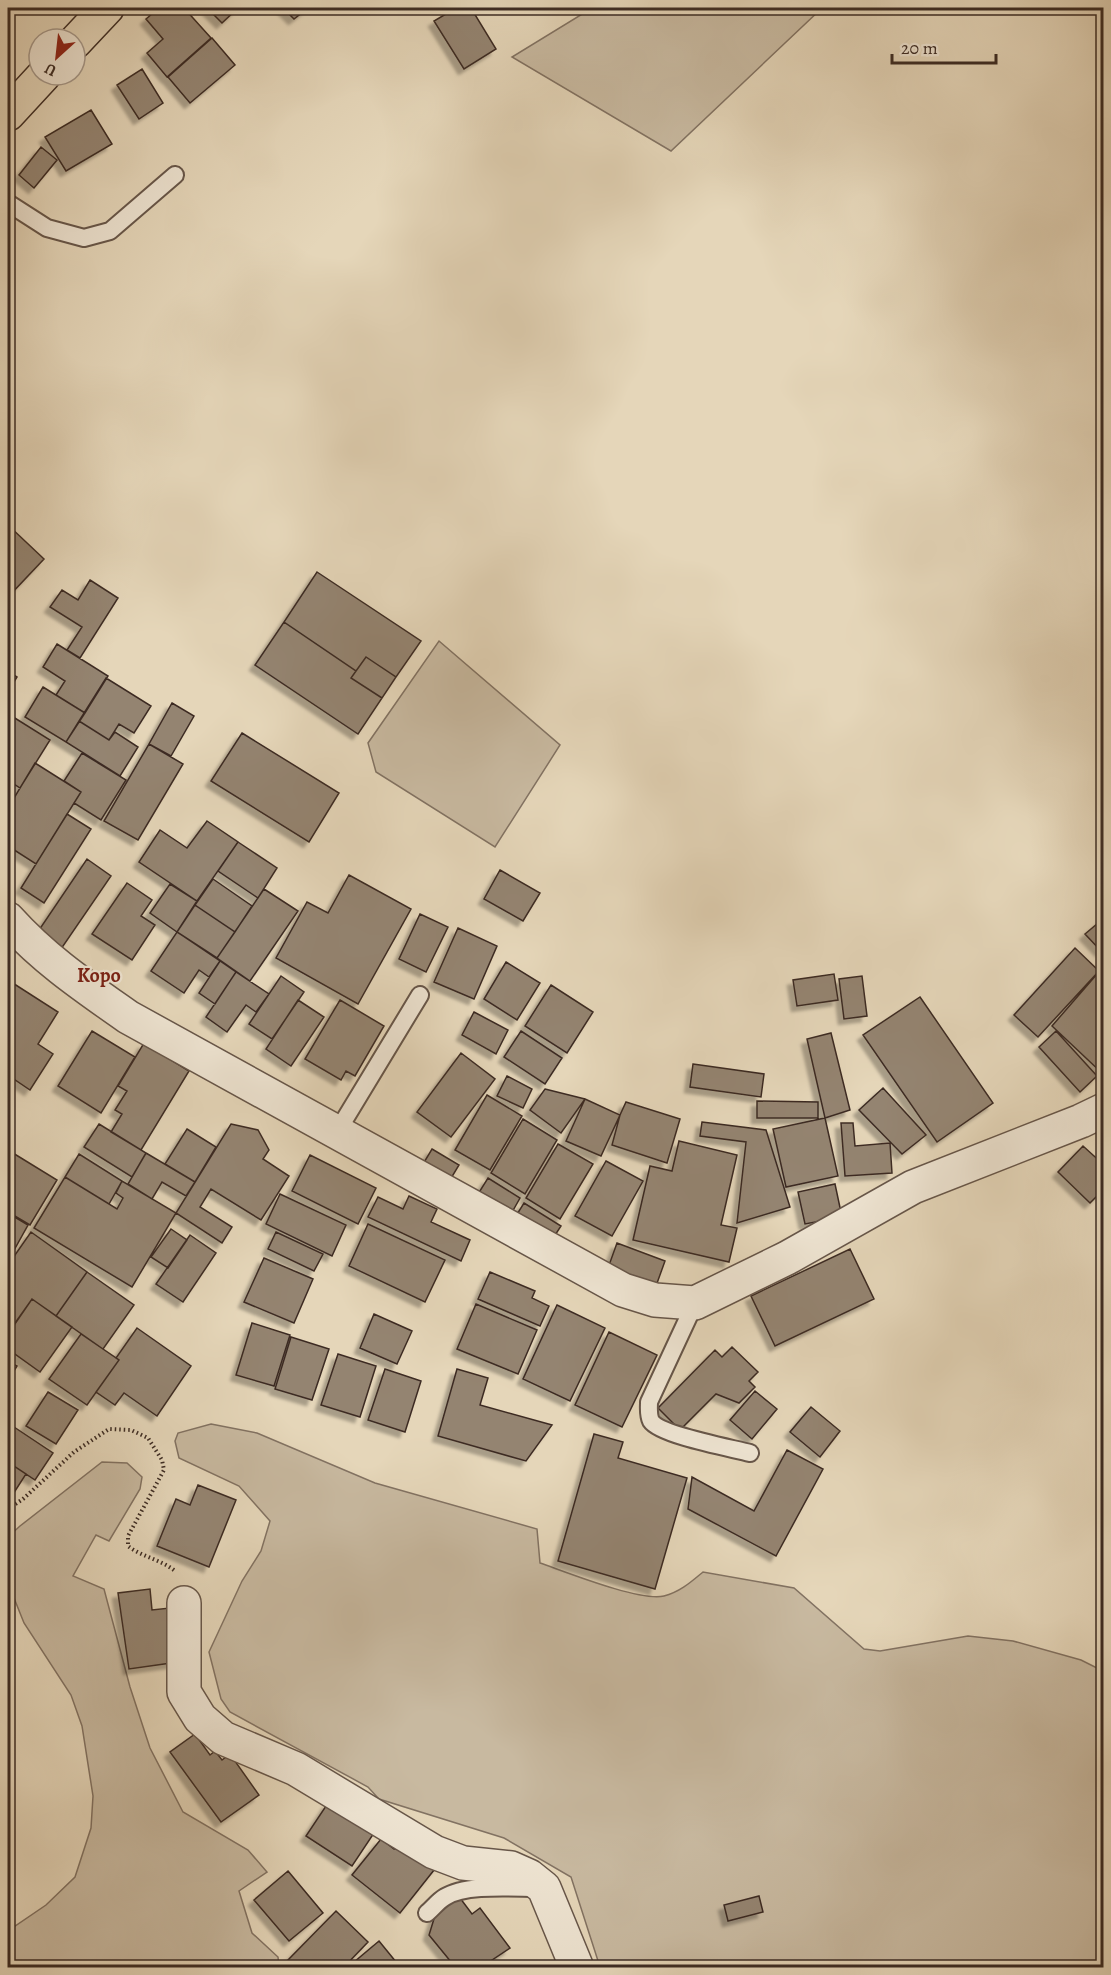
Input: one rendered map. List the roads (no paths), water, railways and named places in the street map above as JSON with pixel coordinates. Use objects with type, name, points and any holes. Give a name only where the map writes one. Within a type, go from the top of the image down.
[{"type":"highway","points":[[87,27],[102,9]]},
{"type":"highway","points":[[8,114],[33,87]]},
{"type":"street","points":[[8,919],[30,943],[60,969],[128,1017],[622,1290],[655,1300],[695,1303],[787,1258],[913,1187],[1104,1110]]},
{"type":"street","points":[[184,1603],[184,1692],[200,1718],[223,1738],[296,1769],[434,1852],[463,1863],[511,1868],[529,1876],[544,1888],[577,1968]]},
{"type":"lane","points":[[8,203],[47,228],[84,238],[110,231],[175,175]]},
{"type":"lane","points":[[337,1132],[420,994]]},
{"type":"lane","points":[[695,1303],[649,1402],[651,1422],[661,1429],[750,1453]]},
{"type":"lane","points":[[428,1913],[443,1898],[455,1892],[491,1887],[544,1888]]},
{"type":"district","name":"Kopo","points":[[99,975]]}]
